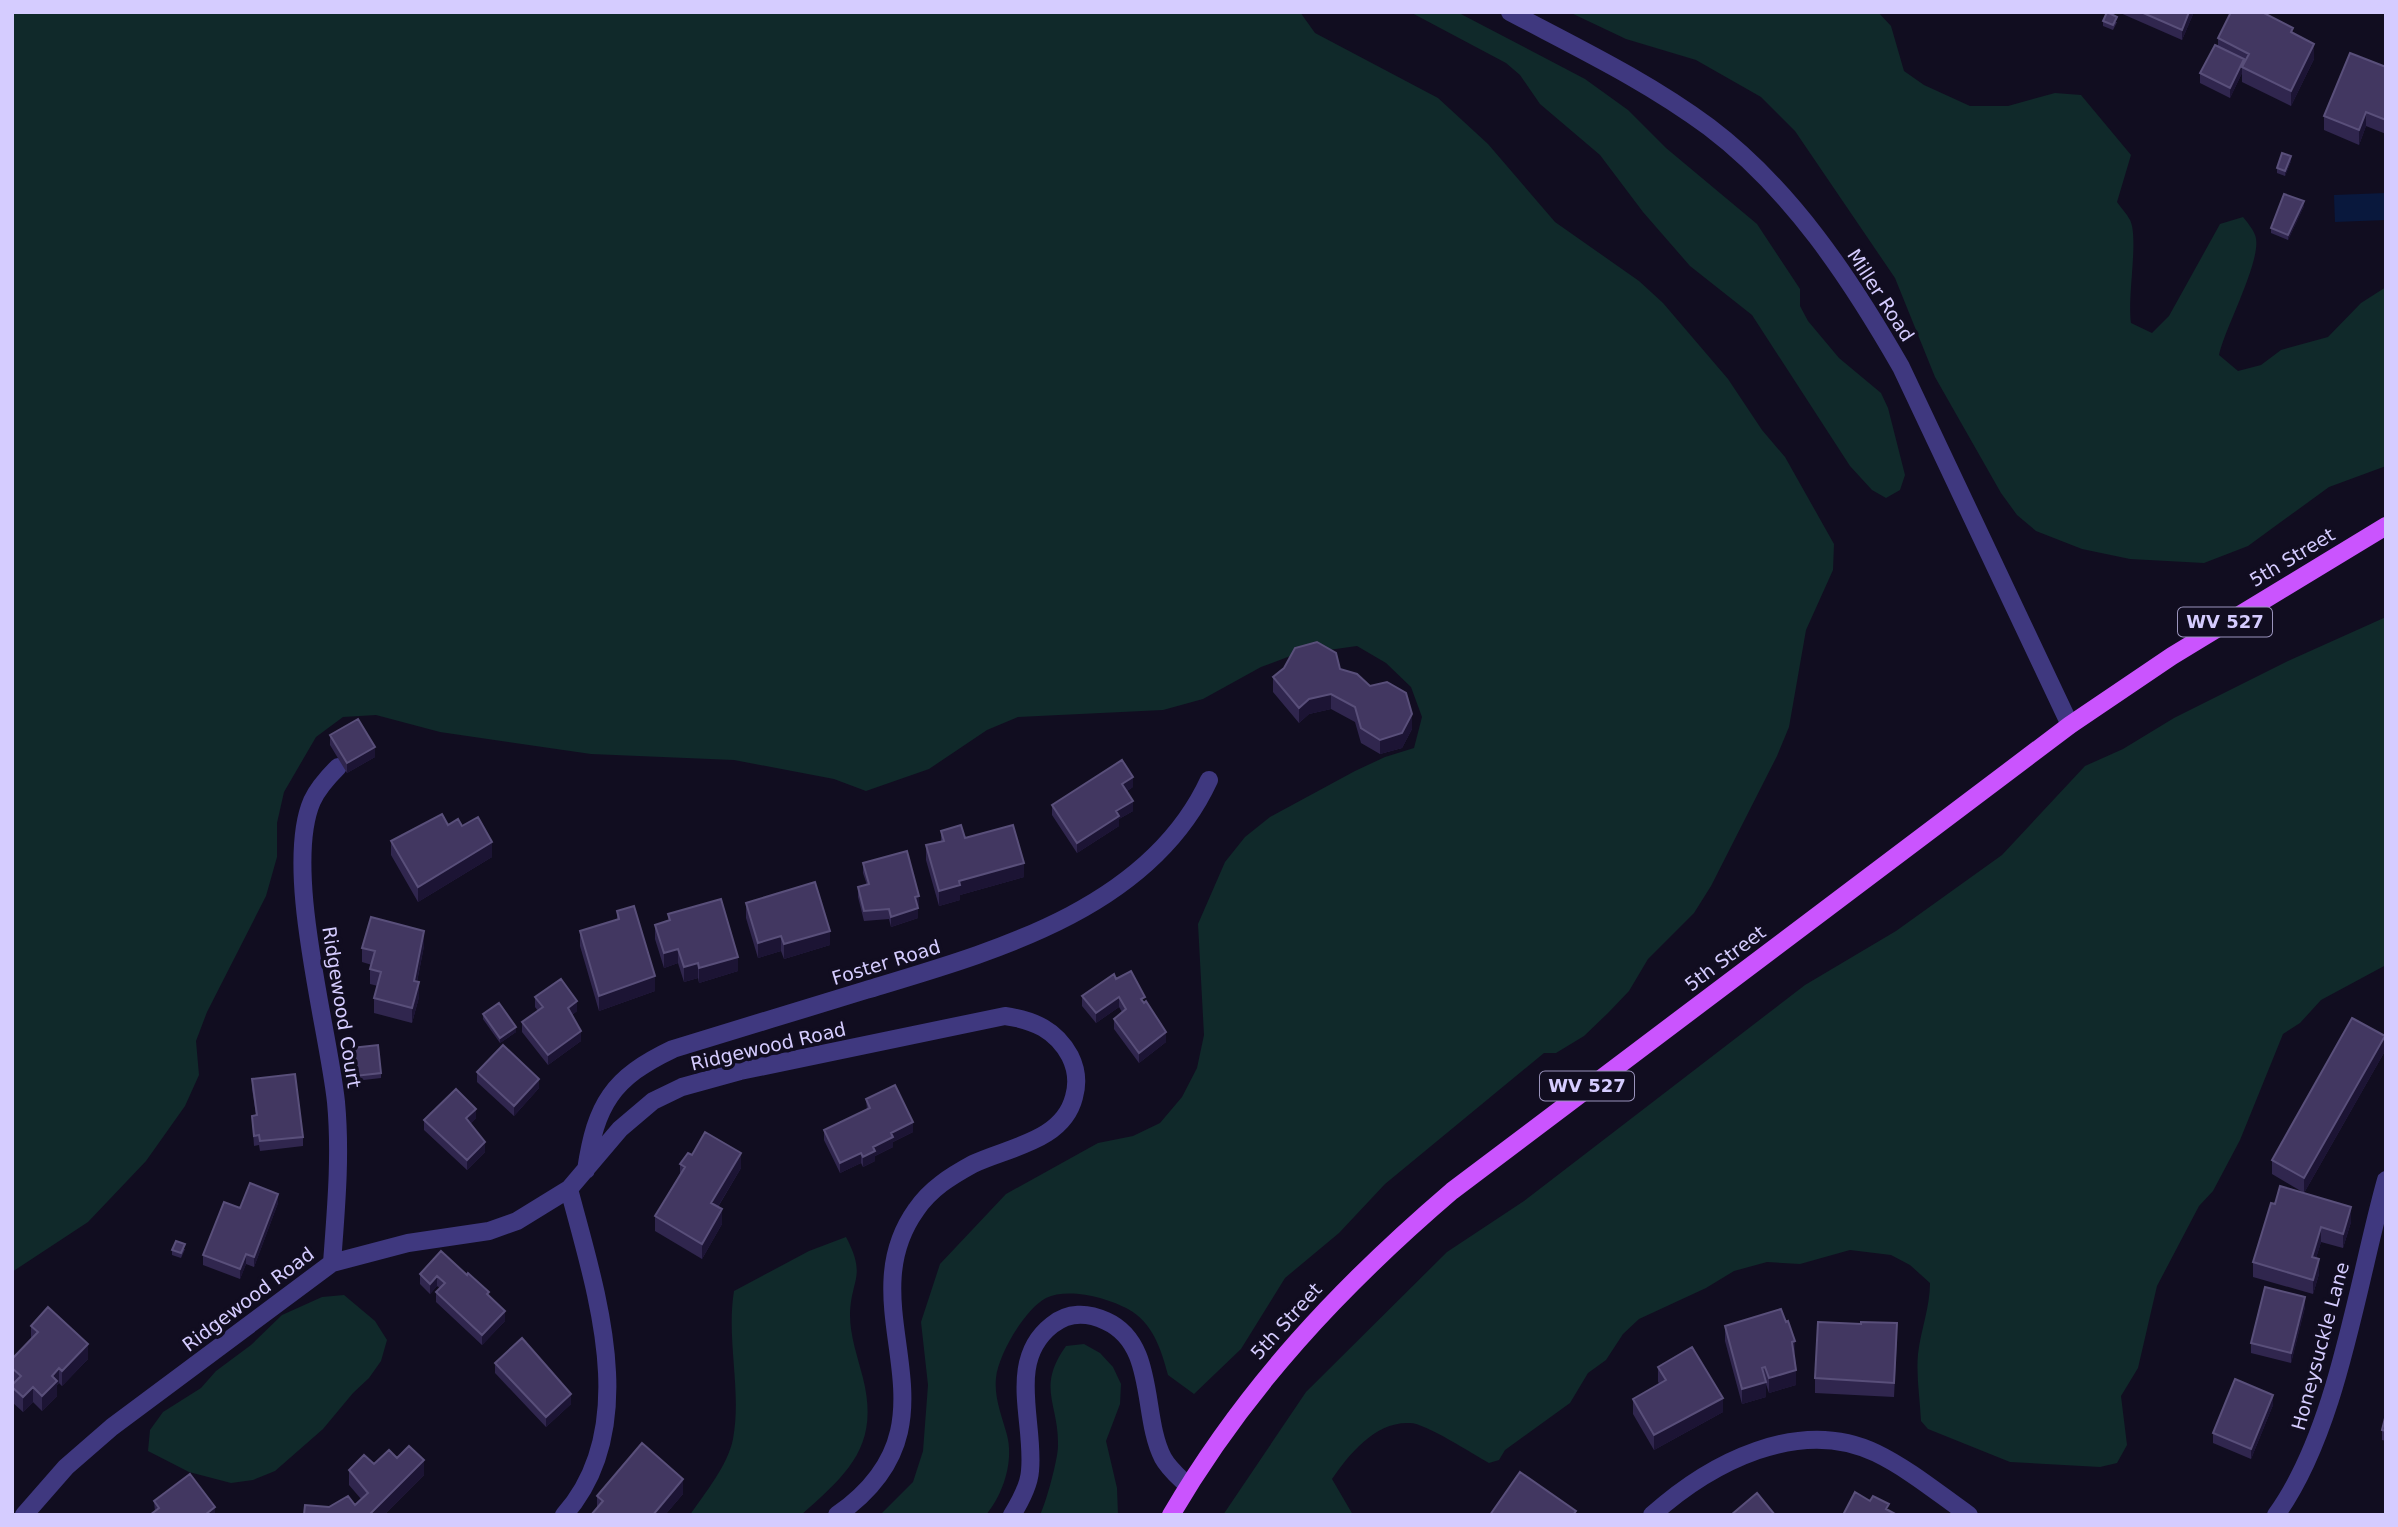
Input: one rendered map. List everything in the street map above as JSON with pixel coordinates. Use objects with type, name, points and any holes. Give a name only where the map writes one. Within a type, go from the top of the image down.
[{"type":"main road","name":"5th Street","points":[[1171,1515],[1248,1397],[1302,1332],[1374,1259],[1433,1206],[1564,1104],[2070,725],[2217,627],[2386,526]]},
{"type":"street","name":"Miller Road","points":[[1510,12],[1633,77],[1710,128],[1776,189],[1826,249],[1873,317],[1901,367],[2070,725]]},
{"type":"street","name":"Ridgewood Court","points":[[332,1263],[339,1158],[336,1103],[313,962],[302,849],[312,801],[338,767]]},
{"type":"street","name":"Foster Road","points":[[586,1170],[592,1132],[607,1099],[627,1075],[648,1061],[673,1049],[949,965],[1028,936],[1116,887],[1163,849],[1182,828],[1209,780]]},
{"type":"street","name":"Ridgewood Road","points":[[24,1515],[66,1467],[113,1427],[332,1263],[408,1243],[489,1231],[545,1206],[569,1189],[620,1129],[653,1101],[682,1087],[740,1071],[1005,1016],[1027,1019],[1047,1029],[1064,1045],[1074,1064],[1077,1087],[1072,1107],[1060,1124],[1042,1137],[1009,1148],[948,1178],[915,1211],[902,1236],[893,1264],[892,1296],[904,1384],[899,1434],[892,1459],[876,1482],[837,1515]]},
{"type":"street","name":"Honeysuckle Lane","points":[[2276,1515],[2290,1496],[2315,1443],[2386,1180]]},
{"type":"street","points":[[564,1515],[573,1505],[594,1465],[605,1433],[607,1404],[606,1355],[589,1264],[569,1189]]},
{"type":"street","points":[[1012,1515],[1030,1474],[1025,1385],[1032,1346],[1061,1318],[1078,1314],[1096,1316],[1115,1325],[1131,1340],[1142,1370],[1159,1448],[1174,1473],[1188,1486]]},
{"type":"street","points":[[1652,1515],[1689,1488],[1749,1453],[1804,1438],[1828,1438],[1875,1453],[1969,1515]]},
{"type":"green space","points":[[12,12],[1300,12],[1315,33],[1438,98],[1488,144],[1555,222],[1639,281],[1663,303],[1728,379],[1762,430],[1785,457],[1834,544],[1833,570],[1806,630],[1789,727],[1711,886],[1694,913],[1648,959],[1629,991],[1584,1036],[1556,1053],[1544,1053],[1385,1184],[1339,1233],[1285,1278],[1241,1349],[1194,1394],[1168,1375],[1159,1346],[1150,1329],[1128,1309],[1110,1301],[1076,1294],[1055,1295],[1038,1304],[1021,1322],[1007,1345],[998,1368],[996,1393],[1007,1435],[1009,1456],[1002,1488],[986,1515],[880,1515],[913,1482],[923,1451],[928,1385],[921,1322],[940,1264],[1006,1194],[1098,1143],[1133,1136],[1160,1123],[1182,1097],[1197,1068],[1204,1035],[1198,924],[1225,862],[1245,837],[1270,817],[1355,771],[1385,757],[1414,748],[1422,717],[1411,687],[1386,663],[1357,646],[1293,655],[1261,667],[1203,699],[1163,710],[1018,717],[987,730],[929,769],[866,791],[834,779],[734,760],[591,754],[440,732],[376,715],[343,717],[316,737],[284,792],[277,823],[277,857],[266,896],[207,1012],[196,1041],[199,1075],[185,1106],[146,1161],[88,1222],[12,1272]]},
{"type":"green space","points":[[1410,12],[1457,12],[1585,79],[1628,110],[1666,148],[1757,224],[1800,289],[1800,306],[1808,321],[1839,358],[1881,393],[1888,408],[1905,475],[1900,490],[1886,498],[1872,490],[1850,466],[1752,315],[1690,266],[1643,212],[1600,155],[1540,104],[1520,75],[1506,63]]},
{"type":"green space","points":[[1569,12],[1878,12],[1891,26],[1904,71],[1924,85],[1970,106],[2008,106],[2055,93],[2081,95],[2131,155],[2117,202],[2129,218],[2132,228],[2131,323],[2152,333],[2169,316],[2220,224],[2243,217],[2255,235],[2254,259],[2219,355],[2238,371],[2261,365],[2281,350],[2328,337],[2361,303],[2386,287],[2386,466],[2329,487],[2248,546],[2204,563],[2130,559],[2082,549],[2036,531],[2017,515],[2001,493],[1935,377],[1895,278],[1795,131],[1761,97],[1696,60],[1626,39]]},
{"type":"green space","points":[[2386,617],[2386,965],[2321,1000],[2300,1023],[2283,1034],[2240,1140],[2213,1191],[2199,1206],[2157,1286],[2138,1368],[2121,1396],[2127,1445],[2117,1463],[2100,1467],[2010,1462],[1928,1429],[1921,1421],[1918,1362],[1930,1283],[1910,1265],[1891,1255],[1850,1250],[1800,1264],[1767,1262],[1734,1271],[1706,1288],[1639,1319],[1623,1334],[1606,1360],[1588,1373],[1570,1403],[1505,1450],[1499,1460],[1489,1463],[1417,1424],[1398,1424],[1386,1427],[1365,1441],[1332,1479],[1353,1515],[1223,1515],[1306,1392],[1447,1252],[1524,1201],[1805,985],[1896,931],[2002,855],[2085,766],[2123,749],[2174,718],[2288,661]]},
{"type":"green space","points":[[846,1237],[857,1270],[851,1303],[851,1331],[867,1402],[867,1422],[856,1456],[833,1485],[801,1515],[690,1515],[721,1469],[733,1439],[736,1402],[732,1328],[734,1291],[809,1251]]},
{"type":"green space","points":[[344,1295],[375,1321],[387,1340],[381,1361],[323,1429],[275,1471],[253,1480],[231,1483],[189,1472],[148,1451],[150,1430],[163,1412],[201,1388],[216,1371],[251,1345],[282,1315],[322,1297]]},
{"type":"green space","points":[[1084,1344],[1100,1353],[1113,1367],[1121,1384],[1120,1404],[1106,1441],[1117,1488],[1118,1515],[1040,1515],[1058,1446],[1051,1396],[1052,1373],[1066,1346]]},
{"type":"water","points":[[2386,193],[2386,220],[2335,222],[2334,195]]},
{"type":"building","points":[[2107,12],[2117,17],[2113,25],[2103,21]]},
{"type":"building","points":[[2141,12],[2189,12],[2182,30]]},
{"type":"building","points":[[2231,12],[2262,12],[2293,28],[2291,32],[2314,44],[2291,91],[2242,67],[2249,54],[2218,38]]},
{"type":"building","points":[[2215,45],[2244,59],[2230,88],[2200,73]]},
{"type":"building","points":[[2350,53],[2386,67],[2386,120],[2366,112],[2359,130],[2324,116]]},
{"type":"building","points":[[2282,153],[2291,156],[2285,171],[2277,168]]},
{"type":"building","points":[[2284,194],[2304,201],[2288,235],[2271,228]]},
{"type":"building","points":[[1317,642],[1336,653],[1340,669],[1357,674],[1370,686],[1387,682],[1406,693],[1412,714],[1402,733],[1380,740],[1361,728],[1355,707],[1331,694],[1309,699],[1299,708],[1273,677],[1284,668],[1295,648]]},
{"type":"building","points":[[358,719],[375,747],[347,763],[330,735]]},
{"type":"building","points":[[1122,760],[1133,777],[1122,784],[1133,801],[1116,811],[1119,816],[1077,843],[1052,805]]},
{"type":"building","points":[[442,814],[448,825],[458,819],[462,826],[478,817],[492,842],[418,887],[391,841]]},
{"type":"building","points":[[961,825],[965,838],[1013,825],[1024,863],[959,881],[960,885],[939,891],[926,845],[944,841],[941,831]]},
{"type":"building","points":[[907,851],[919,896],[915,897],[918,908],[891,917],[889,909],[864,911],[858,887],[869,884],[863,863]]},
{"type":"building","points":[[815,882],[830,931],[784,944],[781,936],[758,943],[746,903]]},
{"type":"building","points":[[721,899],[738,957],[699,968],[698,963],[684,967],[678,949],[664,953],[655,925],[670,920],[668,914]]},
{"type":"building","points":[[634,906],[655,976],[599,996],[580,931],[619,919],[617,911]]},
{"type":"building","points":[[371,917],[424,931],[414,981],[419,982],[412,1008],[374,998],[381,972],[370,969],[375,951],[362,948]]},
{"type":"building","points":[[1131,971],[1145,997],[1141,999],[1144,1003],[1146,1001],[1166,1032],[1139,1053],[1114,1019],[1126,1009],[1119,997],[1096,1013],[1082,996],[1114,974],[1116,979]]},
{"type":"building","points":[[561,979],[577,1001],[568,1008],[581,1031],[548,1055],[522,1022],[543,1007],[535,997]]},
{"type":"building","points":[[499,1003],[516,1027],[500,1038],[483,1014]]},
{"type":"building","points":[[2352,1018],[2385,1036],[2304,1178],[2272,1160]]},
{"type":"building","points":[[378,1045],[381,1073],[355,1076],[352,1048]]},
{"type":"building","points":[[503,1045],[539,1079],[514,1106],[477,1072]]},
{"type":"building","points":[[295,1074],[303,1137],[260,1141],[259,1135],[254,1136],[252,1116],[257,1115],[252,1079]]},
{"type":"building","points":[[895,1085],[913,1122],[891,1133],[893,1137],[873,1147],[875,1151],[863,1157],[861,1153],[840,1163],[824,1130],[870,1108],[866,1099]]},
{"type":"building","points":[[456,1089],[476,1109],[466,1118],[485,1142],[467,1160],[424,1120]]},
{"type":"building","points":[[705,1132],[741,1153],[711,1203],[722,1209],[702,1244],[655,1216],[685,1167],[680,1164],[688,1153],[692,1155]]},
{"type":"building","points":[[250,1183],[278,1194],[254,1257],[246,1254],[240,1269],[203,1255],[224,1202],[240,1208]]},
{"type":"building","points":[[2280,1186],[2351,1207],[2343,1234],[2321,1227],[2312,1257],[2319,1259],[2313,1280],[2253,1262],[2271,1203],[2275,1204]]},
{"type":"building","points":[[176,1241],[185,1244],[181,1253],[172,1250]]},
{"type":"building","points":[[441,1251],[489,1292],[487,1294],[505,1311],[482,1335],[436,1292],[445,1283],[437,1276],[430,1284],[420,1274]]},
{"type":"building","points":[[2265,1287],[2305,1297],[2291,1353],[2251,1343]]},
{"type":"building","points":[[48,1307],[88,1344],[62,1371],[59,1368],[52,1376],[57,1381],[42,1396],[33,1387],[23,1397],[12,1387],[21,1376],[12,1368],[12,1359],[38,1332],[31,1326]]},
{"type":"building","points":[[1781,1309],[1795,1341],[1792,1342],[1796,1370],[1769,1378],[1765,1367],[1762,1368],[1766,1382],[1742,1389],[1725,1326]]},
{"type":"building","points":[[1818,1322],[1897,1323],[1894,1383],[1815,1378]]},
{"type":"building","points":[[522,1338],[571,1394],[546,1417],[495,1363]]},
{"type":"building","points":[[1692,1347],[1723,1398],[1654,1435],[1633,1399],[1666,1380],[1658,1367]]},
{"type":"building","points":[[2235,1379],[2273,1395],[2251,1449],[2213,1433]]},
{"type":"building","points":[[2386,1414],[2386,1431],[2382,1430]]},
{"type":"building","points":[[642,1443],[683,1479],[653,1515],[591,1515],[603,1501],[597,1496]]},
{"type":"building","points":[[409,1446],[424,1460],[369,1515],[304,1515],[305,1505],[329,1507],[348,1496],[355,1505],[368,1493],[349,1470],[364,1455],[374,1464],[389,1450],[397,1458]]},
{"type":"building","points":[[1520,1472],[1576,1511],[1573,1515],[1490,1515]]},
{"type":"building","points":[[190,1474],[215,1507],[207,1515],[150,1515],[159,1508],[154,1501]]},
{"type":"building","points":[[1855,1492],[1870,1501],[1873,1496],[1889,1504],[1886,1509],[1897,1515],[1843,1515]]},
{"type":"building","points":[[1757,1493],[1775,1515],[1731,1515]]}]
